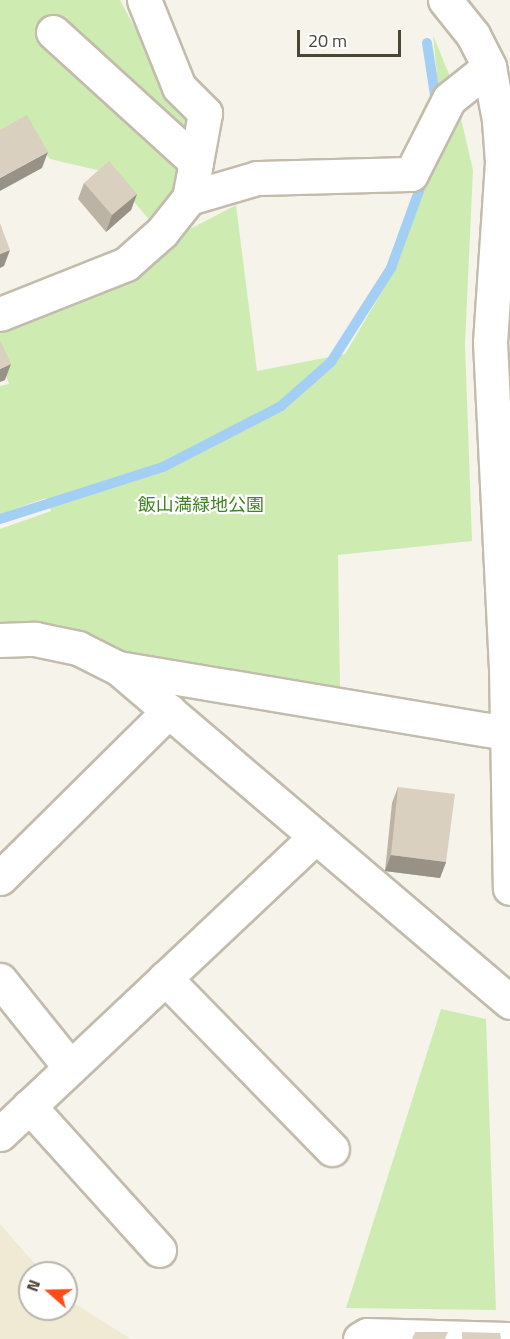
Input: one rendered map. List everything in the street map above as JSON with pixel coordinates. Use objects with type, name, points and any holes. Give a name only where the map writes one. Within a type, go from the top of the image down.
[{"type":"street","points":[[0,314],[126,264],[162,232],[189,198],[205,113],[179,87],[144,0]]},
{"type":"street","points":[[458,2],[489,67],[496,93],[502,162],[490,342],[508,666],[510,888]]},
{"type":"street","points":[[53,32],[196,162]]},
{"type":"street","points":[[189,198],[257,178],[411,174],[449,99],[489,67]]},
{"type":"street","points":[[0,640],[35,639],[78,648],[118,668],[314,838],[510,1002]]},
{"type":"street","points":[[118,668],[507,745]]},
{"type":"street","points":[[0,878],[169,711]]},
{"type":"street","points":[[0,1134],[314,838]]},
{"type":"street","points":[[165,978],[332,1149]]},
{"type":"street","points":[[0,980],[70,1067]]},
{"type":"street","points":[[29,1106],[159,1250]]},
{"type":"street","points":[[360,1339],[367,1335],[507,1339]]},
{"type":"shaded area","points":[[0,1224],[32,1261],[18,1261],[18,1321],[78,1321],[78,1306],[131,1339],[0,1339]]},
{"type":"green space","points":[[0,0],[120,0],[158,71],[196,113],[196,162],[156,228],[110,173],[50,159],[22,127],[0,138]]},
{"type":"green space","name":"飯山満緑地公園","points":[[433,35],[453,84],[473,170],[465,344],[472,541],[338,555],[340,692],[114,657],[0,628],[0,529],[51,511],[46,498],[0,514],[0,386],[9,384],[0,358],[0,328],[236,205],[257,371],[345,354],[396,268],[443,136]]},
{"type":"green space","points":[[441,1009],[486,1019],[496,1310],[346,1308]]},
{"type":"building","points":[[27,115],[48,152],[0,178],[0,130]]},
{"type":"building","points":[[109,161],[137,194],[112,215],[84,183]]},
{"type":"building","points":[[0,223],[10,250],[0,254]]},
{"type":"building","points":[[0,340],[11,364],[0,369]]},
{"type":"building","points":[[398,787],[455,794],[446,862],[391,855]]},
{"type":"building","points":[[415,1332],[448,1332],[445,1339],[412,1339]]},
{"type":"building","points":[[462,1332],[500,1333],[501,1339],[462,1339]]},
{"type":"waterway","points":[[427,43],[436,102]]},
{"type":"waterway","points":[[0,519],[163,467],[281,406],[331,362],[391,268],[426,172]]}]
